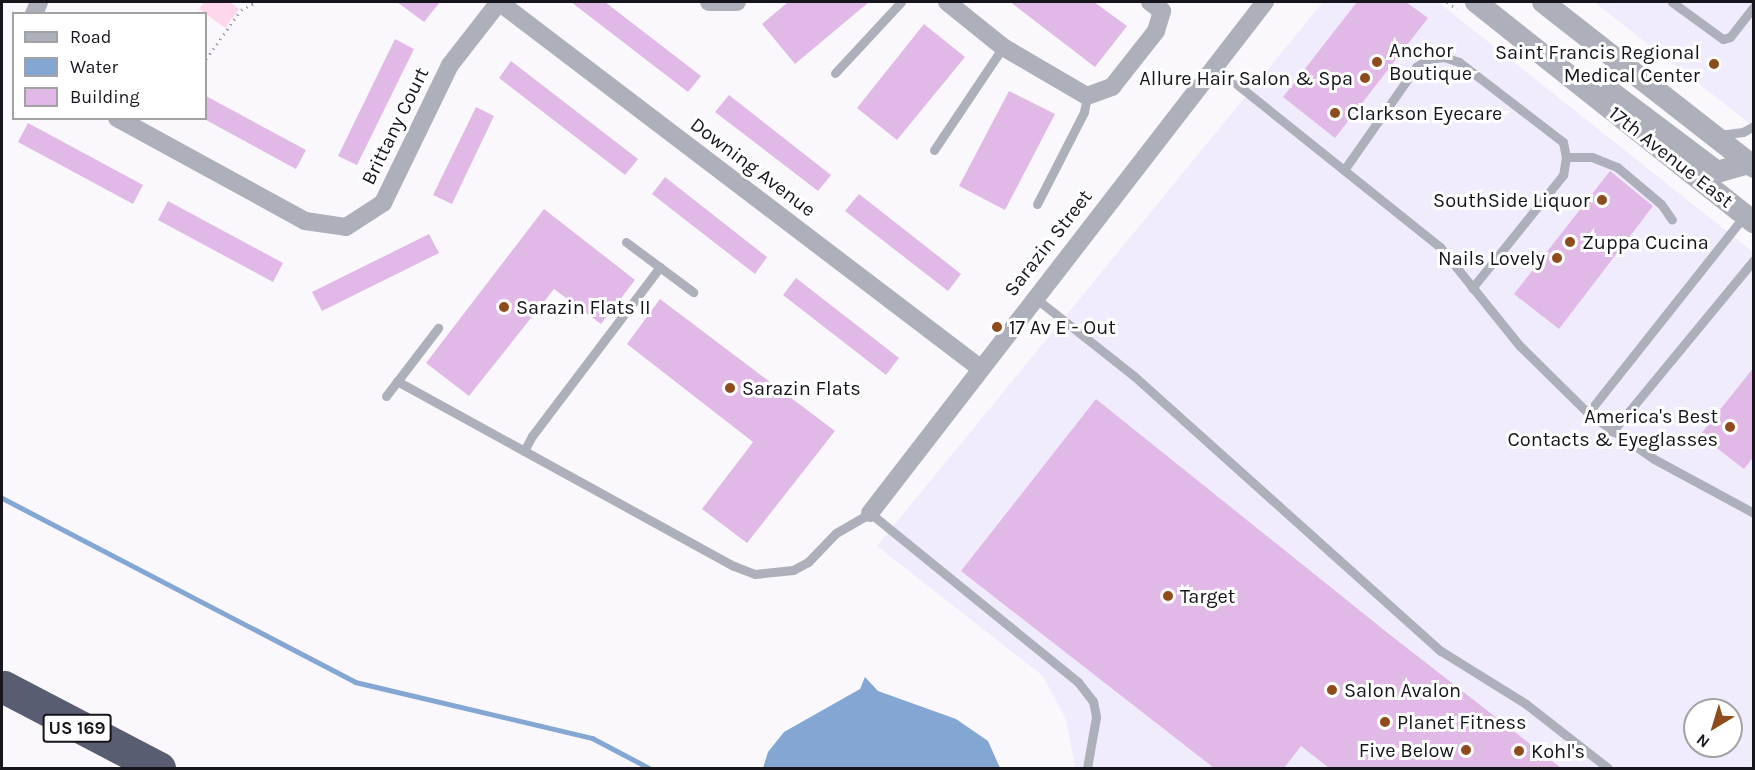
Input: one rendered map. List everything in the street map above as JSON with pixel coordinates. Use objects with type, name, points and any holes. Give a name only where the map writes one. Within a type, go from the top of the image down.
[{"type":"highway","name":"US 169","points":[[3,686],[150,768]]},
{"type":"highway","points":[[3,686],[159,768]]},
{"type":"street","name":"Brittany Court","points":[[121,120],[305,221],[346,227],[382,203],[450,65],[499,2]]},
{"type":"street","name":"Downing Avenue","points":[[499,2],[980,368]]},
{"type":"street","points":[[709,2],[737,2]]},
{"type":"street","points":[[947,2],[1004,47],[1087,96],[1112,87],[1156,31],[1162,5]]},
{"type":"street","name":"Sarazin Street","points":[[870,513],[1265,2]]},
{"type":"street","name":"17th Avenue East","points":[[1476,2],[1751,217]]},
{"type":"street","points":[[1544,2],[1752,163]]},
{"type":"street","points":[[1551,62],[1620,96],[1717,172],[1752,163]]},
{"type":"lane","points":[[835,73],[901,2]]},
{"type":"lane","points":[[1672,2],[1723,39],[1730,37],[1754,6]]},
{"type":"lane","points":[[934,150],[1004,47]]},
{"type":"lane","points":[[1344,170],[1416,67],[1428,59],[1444,57],[1459,62],[1563,142],[1566,157],[1563,175],[1472,288]]},
{"type":"lane","points":[[1214,66],[1440,248],[1520,345],[1588,413],[1612,432],[1721,498],[1754,513]]},
{"type":"lane","points":[[1037,204],[1084,112],[1087,96]]},
{"type":"lane","points":[[1713,135],[1743,132],[1754,126]]},
{"type":"lane","points":[[1566,157],[1592,157],[1617,167],[1661,204],[1672,220]]},
{"type":"lane","points":[[1588,413],[1751,217]]},
{"type":"lane","points":[[626,242],[693,292]]},
{"type":"lane","points":[[1612,432],[1754,261]]},
{"type":"lane","points":[[524,451],[532,436],[660,267]]},
{"type":"lane","points":[[1035,297],[1134,376],[1441,651],[1526,704],[1608,768]]},
{"type":"lane","points":[[386,396],[438,328]]},
{"type":"lane","points":[[397,381],[734,566],[755,574],[793,570],[808,562],[836,533],[870,513],[1078,682],[1093,701],[1096,717],[1087,768]]},
{"type":"path","points":[[207,58],[241,10],[256,2]]},
{"type":"shaded area","points":[[204,2],[230,2],[239,9],[225,28],[207,15],[207,12],[199,9]]},
{"type":"shaded area","points":[[1323,2],[1438,2],[1753,252],[1753,768],[1075,768],[1066,719],[1043,676],[877,546]]},
{"type":"shaded area","name":"Saint Francis Regional Medical Center","points":[[1594,2],[1753,2],[1753,126]]},
{"type":"water","points":[[865,677],[878,691],[956,719],[988,741],[1000,768],[763,768],[768,752],[784,732],[860,689]]},
{"type":"building","points":[[397,2],[440,2],[424,22]]},
{"type":"building","points":[[571,2],[605,2],[701,76],[688,92]]},
{"type":"building","points":[[788,2],[869,2],[795,64],[762,24]]},
{"type":"building","points":[[1010,2],[1094,2],[1127,26],[1095,67]]},
{"type":"building","points":[[1357,2],[1406,2],[1428,18],[1335,138],[1283,97]]},
{"type":"building","points":[[924,24],[965,57],[897,140],[857,108]]},
{"type":"building","points":[[395,39],[414,49],[357,165],[338,156]]},
{"type":"building","points":[[511,61],[638,159],[625,175],[499,78]]},
{"type":"building","points":[[1009,91],[1055,114],[1005,210],[959,186]]},
{"type":"building","points":[[729,95],[831,175],[818,191],[715,112]]},
{"type":"building","points":[[207,97],[306,150],[296,169],[206,120]]},
{"type":"building","points":[[476,107],[494,116],[452,204],[433,195]]},
{"type":"building","points":[[28,123],[143,185],[133,204],[18,142]]},
{"type":"building","points":[[1610,171],[1653,206],[1559,329],[1514,294]]},
{"type":"building","points":[[665,177],[767,257],[755,274],[652,194]]},
{"type":"building","points":[[859,194],[961,274],[948,291],[845,211]]},
{"type":"building","points":[[168,201],[283,263],[273,282],[158,220]]},
{"type":"building","name":"Sarazin Flats II","points":[[544,209],[635,280],[601,324],[554,289],[469,396],[426,363]]},
{"type":"building","points":[[429,234],[439,253],[322,311],[312,292]]},
{"type":"building","points":[[796,278],[899,358],[886,375],[783,295]]},
{"type":"building","name":"Sarazin Flats","points":[[660,299],[835,431],[747,543],[702,509],[753,442],[627,344]]},
{"type":"building","name":"America's Best Contacts & Eyeglasses","points":[[1754,367],[1754,456],[1744,469],[1700,435]]},
{"type":"building","name":"Target","points":[[1096,399],[1389,634],[1561,768],[1329,768],[1301,746],[1284,768],[1214,768],[961,571]]},
{"type":"waterway","points":[[2,498],[355,682],[592,738],[649,768]]},
{"type":"place","name":"Anchor Boutique","points":[[1377,62]]},
{"type":"place","name":"Saint Francis Regional Medical Center","points":[[1714,64]]},
{"type":"place","name":"Allure Hair Salon & Spa","points":[[1365,78]]},
{"type":"place","name":"Clarkson Eyecare","points":[[1335,113]]},
{"type":"place","name":"SouthSide Liquor","points":[[1602,200]]},
{"type":"place","name":"Zuppa Cucina","points":[[1570,242]]},
{"type":"place","name":"Nails Lovely","points":[[1557,258]]},
{"type":"place","name":"Sarazin Flats II","points":[[504,307]]},
{"type":"place","name":"17 Av E - Out","points":[[997,327]]},
{"type":"place","name":"Sarazin Flats","points":[[730,388]]},
{"type":"place","name":"America's Best Contacts & Eyeglasses","points":[[1730,427]]},
{"type":"place","name":"Target","points":[[1168,596]]},
{"type":"place","name":"Salon Avalon","points":[[1332,690]]},
{"type":"place","name":"Planet Fitness","points":[[1385,722]]},
{"type":"place","name":"Five Below","points":[[1466,750]]},
{"type":"place","name":"Kohl's","points":[[1519,751]]}]
